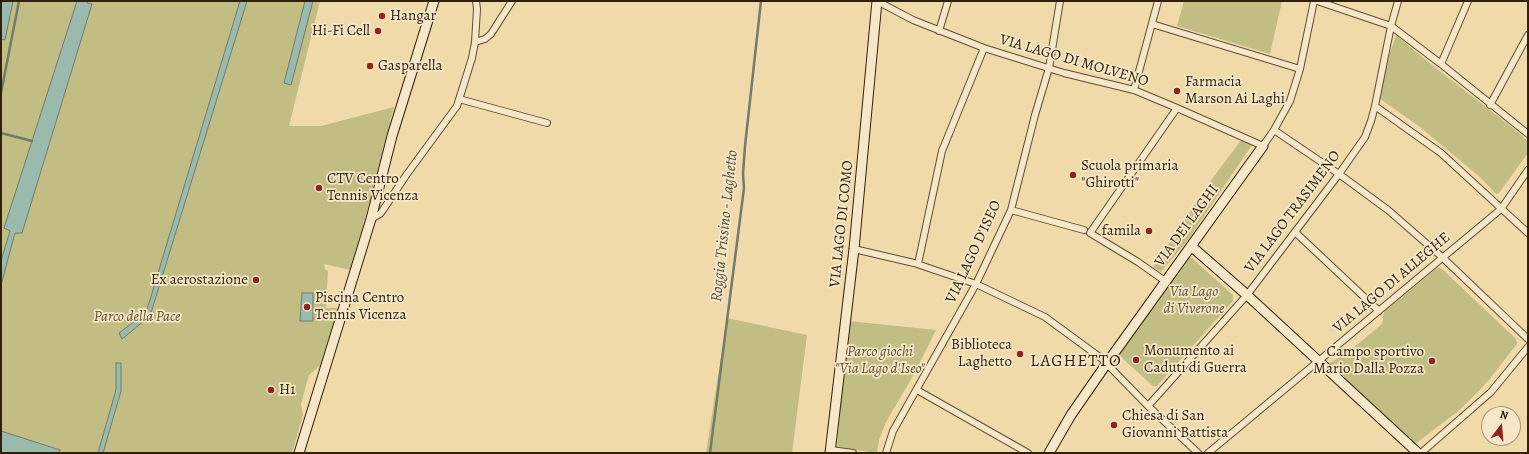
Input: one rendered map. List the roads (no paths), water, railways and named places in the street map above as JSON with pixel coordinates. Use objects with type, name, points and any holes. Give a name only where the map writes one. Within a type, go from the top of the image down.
[{"type":"street","points":[[299,453],[371,219],[392,136],[434,1]]},
{"type":"street","points":[[371,219],[380,214],[407,174],[457,106],[472,58],[475,42],[476,1]]},
{"type":"street","points":[[475,42],[485,39],[491,34],[512,1]]},
{"type":"street","name":"VIA LAGO DI MOLVENO","points":[[877,1],[913,20],[984,48],[1049,68],[1134,90],[1263,146]]},
{"type":"street","name":"VIA LAGO DI COMO","points":[[853,453],[831,452],[854,249],[877,1]]},
{"type":"street","points":[[939,30],[948,1]]},
{"type":"street","name":"VIA LAGO D'ISEO","points":[[886,453],[893,431],[976,284],[1011,210],[1049,68],[1060,1]]},
{"type":"street","points":[[1134,90],[1158,1]]},
{"type":"street","points":[[1315,1],[1391,26],[1528,134]]},
{"type":"street","name":"VIA DEI LAGHI","points":[[1049,453],[1071,415],[1107,363],[1274,130],[1290,101],[1300,69],[1315,1]]},
{"type":"street","name":"VIA LAGO TRASIMENO","points":[[1148,406],[1248,295],[1365,137],[1375,106],[1391,26],[1398,1]]},
{"type":"street","points":[[1441,64],[1468,1]]},
{"type":"street","points":[[1152,24],[1300,69]]},
{"type":"street","points":[[1490,105],[1528,35]]},
{"type":"street","points":[[918,264],[942,151],[984,48]]},
{"type":"street","points":[[459,100],[547,123]]},
{"type":"street","points":[[1375,106],[1441,153],[1528,233]]},
{"type":"street","points":[[1165,281],[1090,233],[1177,108]]},
{"type":"street","points":[[1274,130],[1339,174],[1388,210],[1442,258],[1528,339]]},
{"type":"street","name":"VIA LAGO DI ALLEGHE","points":[[1208,453],[1501,209],[1528,170]]},
{"type":"street","points":[[1011,210],[1084,230]]},
{"type":"street","points":[[1295,232],[1379,311]]},
{"type":"street","points":[[1191,246],[1248,295],[1418,453]]},
{"type":"street","points":[[854,249],[918,264],[976,284],[1045,317],[1107,363],[1148,406],[1197,453]]},
{"type":"street","points":[[1421,453],[1491,392],[1528,347]]},
{"type":"street","points":[[917,390],[1028,453]]},
{"type":"waterway","points":[[1,93],[19,1]]},
{"type":"waterway","name":"Roggia Trissino - Laghetto","points":[[710,453],[744,188],[743,174],[745,146],[761,1]]},
{"type":"waterway","points":[[1,133],[32,141]]},
{"type":"place","name":"Hangar","points":[[382,16]]},
{"type":"place","name":"Hi-Fi Cell","points":[[378,31]]},
{"type":"place","name":"Gasparella","points":[[370,66]]},
{"type":"place","name":"Farmacia Marson Ai Laghi","points":[[1177,91]]},
{"type":"place","name":"Scuola primaria \"Ghirotti\"","points":[[1073,175]]},
{"type":"place","name":"CTV Centro Tennis Vicenza","points":[[319,188]]},
{"type":"place","name":"famila","points":[[1149,231]]},
{"type":"place","name":"Ex aerostazione","points":[[256,280]]},
{"type":"place","name":"Piscina Centro Tennis Vicenza","points":[[307,307]]},
{"type":"place","name":"Biblioteca Laghetto","points":[[1020,354]]},
{"type":"place","name":"Monumento ai Caduti di Guerra","points":[[1136,360]]},
{"type":"place","name":"Campo sportivo Mario Dalla Pozza","points":[[1432,361]]},
{"type":"place","name":"H1","points":[[271,390]]},
{"type":"place","name":"Chiesa di San Giovanni Battista","points":[[1114,425]]},
{"type":"district","name":"LAGHETTO","points":[[1076,362]]},
{"type":"park label","name":"Via Lago di Viverone","points":[[1194,300]]},
{"type":"park label","name":"Parco della Pace","points":[[137,317]]},
{"type":"park label","name":"Parco giochi \"Via Lago d'Iseo\"","points":[[880,360]]}]
